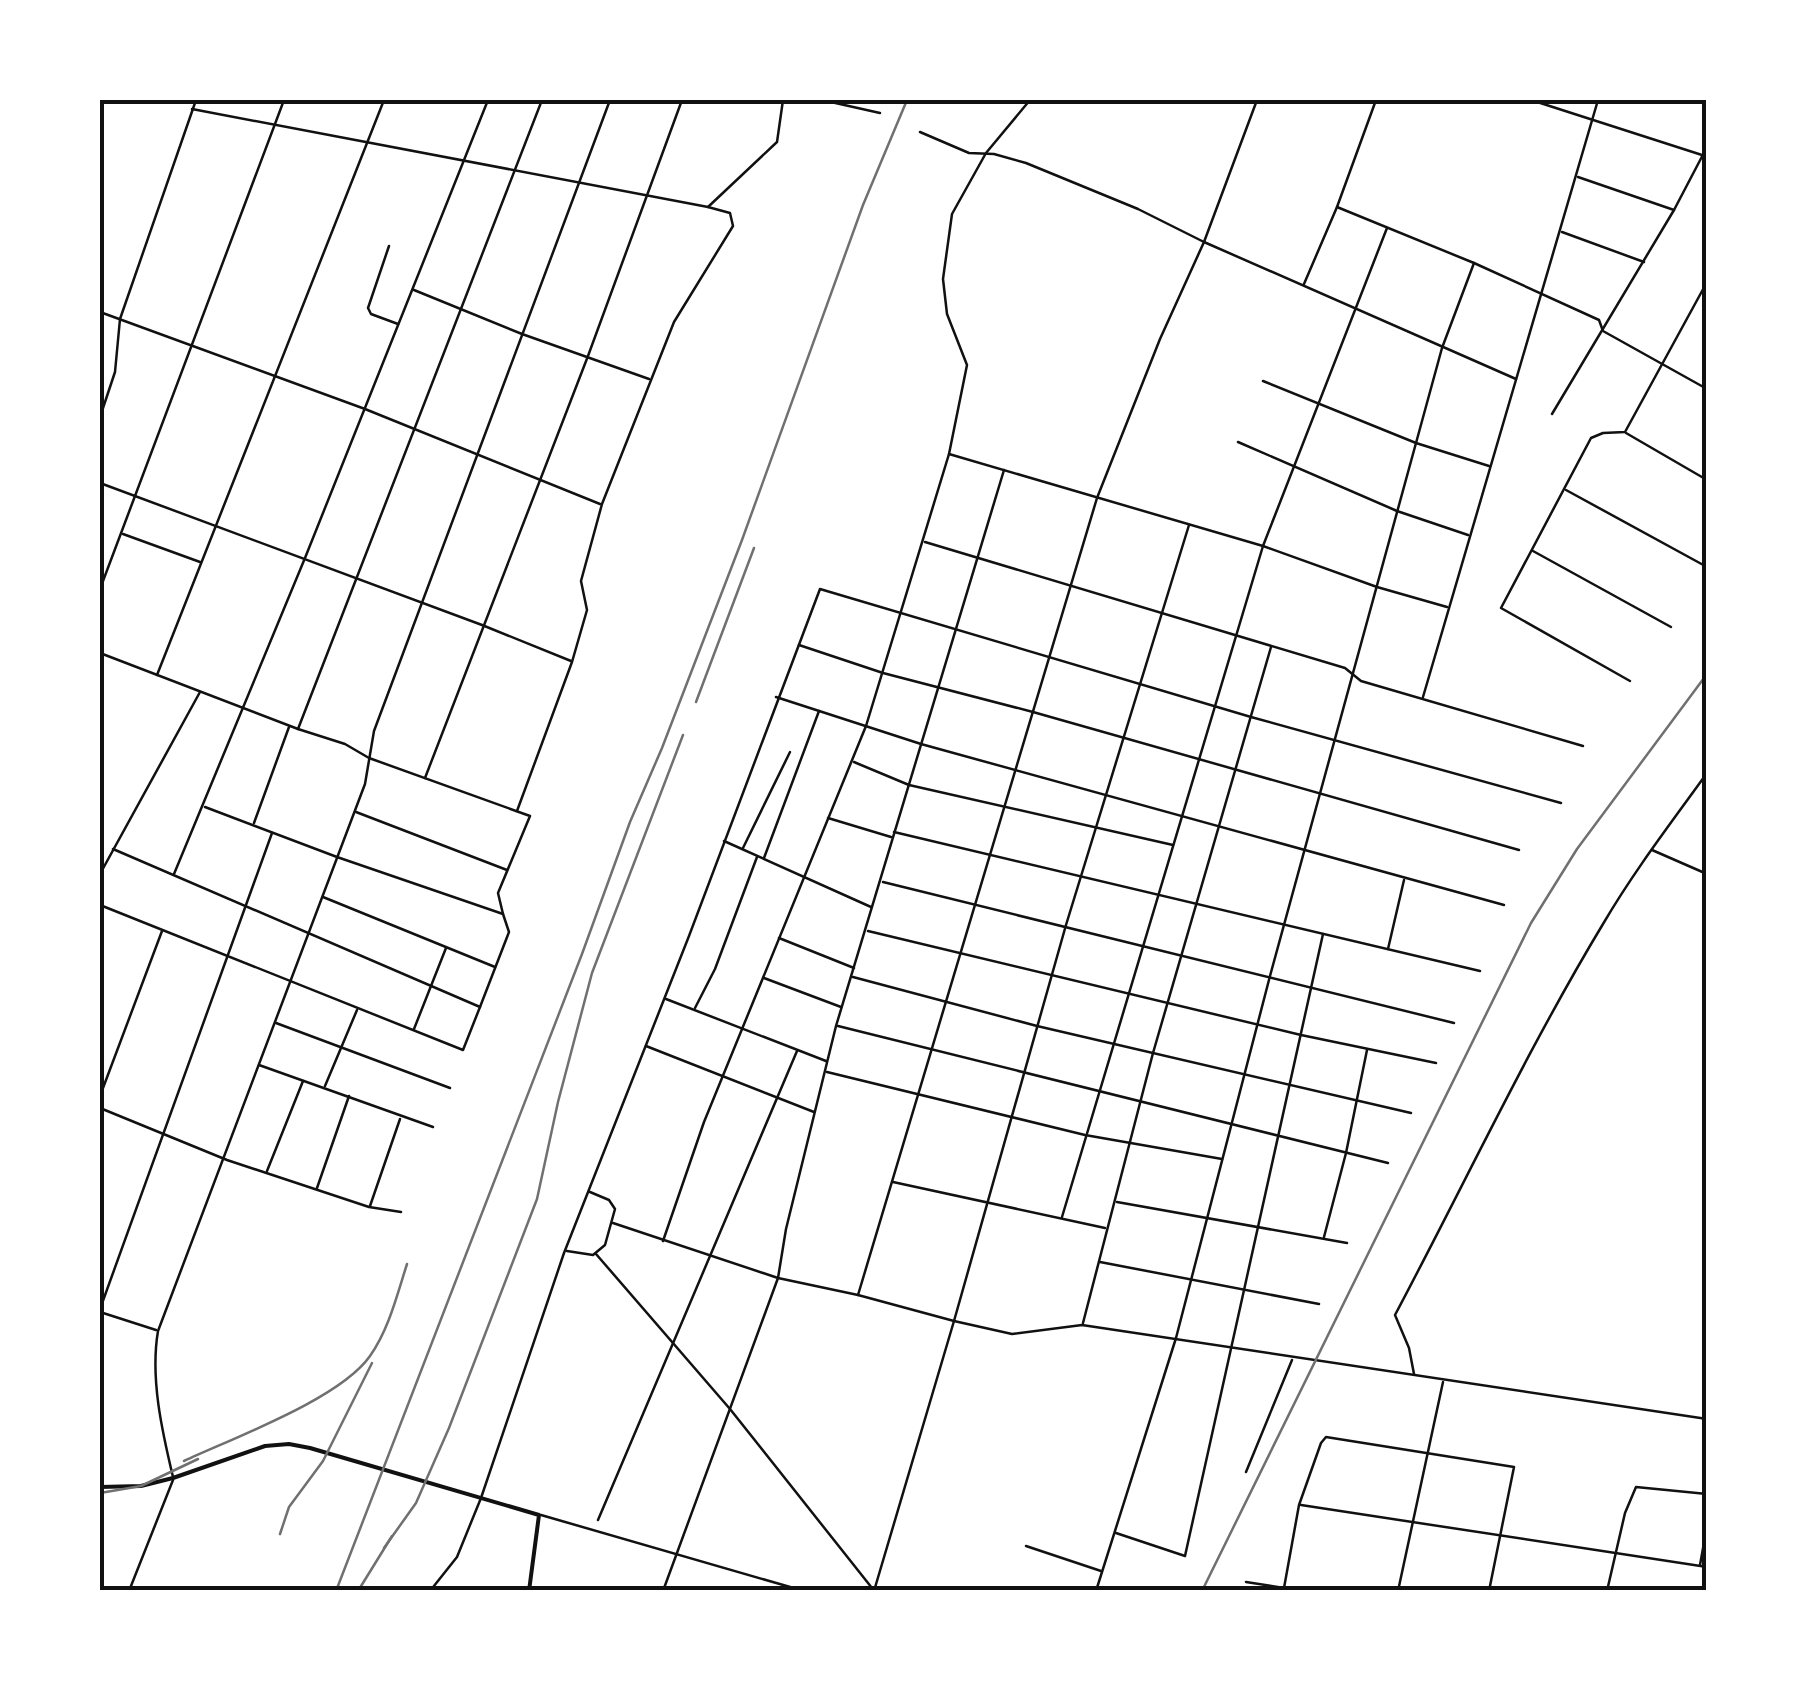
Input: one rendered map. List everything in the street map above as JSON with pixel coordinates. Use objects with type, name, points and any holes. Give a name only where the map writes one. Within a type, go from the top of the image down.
[{"type":"main road","points":[[100,1487],[142,1486],[265,1446],[289,1444],[310,1448],[538,1515],[530,1591]]},
{"type":"street","points":[[100,417],[115,372],[120,319],[196,100]]},
{"type":"street","points":[[100,589],[284,100]]},
{"type":"street","points":[[157,674],[384,100]]},
{"type":"street","points":[[174,875],[488,100]]},
{"type":"street","points":[[298,729],[542,100]]},
{"type":"street","points":[[129,1591],[173,1478],[153,1358],[158,1331],[365,784],[374,730],[610,100]]},
{"type":"street","points":[[425,778],[682,100]]},
{"type":"street","points":[[708,207],[777,142],[783,100]]},
{"type":"street","points":[[822,100],[880,113]]},
{"type":"street","points":[[663,1240],[742,1029],[866,726],[949,454],[967,365],[947,314],[943,279],[952,214],[986,153],[1030,100]]},
{"type":"street","points":[[858,1295],[1098,498],[1160,340],[1204,242],[1256,100]]},
{"type":"street","points":[[1304,286],[1376,100]]},
{"type":"street","points":[[1531,100],[1703,156]]},
{"type":"street","points":[[1422,698],[1598,100]]},
{"type":"street","points":[[192,109],[730,213],[733,226],[674,322],[602,504],[581,582],[587,610],[517,811]]},
{"type":"street","points":[[920,132],[969,153],[1026,163],[1138,209],[1204,242],[1516,379]]},
{"type":"street","points":[[1552,414],[1644,262],[1707,147]]},
{"type":"street","points":[[1577,176],[1674,210]]},
{"type":"street","points":[[1337,207],[1474,263],[1598,320],[1603,331],[1707,389]]},
{"type":"street","points":[[1062,1217],[1263,546],[1387,228]]},
{"type":"street","points":[[1560,232],[1644,262]]},
{"type":"street","points":[[389,246],[368,308],[371,314],[398,324]]},
{"type":"street","points":[[1096,1591],[1176,1338],[1257,1024],[1442,348],[1474,263]]},
{"type":"street","points":[[1625,432],[1707,282]]},
{"type":"street","points":[[412,290],[650,379]]},
{"type":"street","points":[[100,312],[365,409],[602,504]]},
{"type":"street","points":[[1262,381],[1416,443],[1491,466]]},
{"type":"street","points":[[1630,681],[1501,608],[1591,438],[1625,432],[1707,480]]},
{"type":"street","points":[[1238,442],[1292,468],[1468,535]]},
{"type":"street","points":[[949,454],[1263,546],[1448,608]]},
{"type":"street","points":[[664,1591],[778,1278],[836,1026],[1004,470]]},
{"type":"street","points":[[100,483],[572,662]]},
{"type":"street","points":[[1565,489],[1707,567]]},
{"type":"street","points":[[874,1591],[1080,877],[1188,525]]},
{"type":"street","points":[[122,533],[202,563]]},
{"type":"street","points":[[924,541],[1345,668],[1361,680],[1583,746]]},
{"type":"street","points":[[1532,550],[1671,626]]},
{"type":"street","points":[[430,1591],[457,1556],[481,1498],[566,1250],[820,589],[1561,802]]},
{"type":"street","points":[[796,644],[883,673],[1519,850]]},
{"type":"street","points":[[1082,1325],[1153,1053],[1272,647]]},
{"type":"street","points":[[100,653],[344,744],[368,758],[530,816],[498,893],[509,932],[463,1050],[100,905]]},
{"type":"street","points":[[100,874],[200,692]]},
{"type":"street","points":[[776,698],[921,744],[1504,904]]},
{"type":"street","points":[[764,860],[820,711]]},
{"type":"street","points":[[253,825],[290,726]]},
{"type":"street","points":[[742,850],[790,752]]},
{"type":"street","points":[[852,761],[908,785],[1173,845]]},
{"type":"street","points":[[1414,1375],[1396,1315],[1559,1000],[1651,849],[1707,774]]},
{"type":"street","points":[[203,807],[503,914]]},
{"type":"street","points":[[354,812],[426,836],[507,870]]},
{"type":"street","points":[[828,818],[892,838]]},
{"type":"street","points":[[894,832],[1480,971]]},
{"type":"street","points":[[158,1331],[100,1310],[272,833]]},
{"type":"street","points":[[724,842],[872,908]]},
{"type":"street","points":[[113,849],[480,1007]]},
{"type":"street","points":[[1651,849],[1707,874]]},
{"type":"street","points":[[694,1010],[715,969],[757,857]]},
{"type":"street","points":[[1388,949],[1404,878]]},
{"type":"street","points":[[880,881],[1454,1022]]},
{"type":"street","points":[[321,896],[495,966]]},
{"type":"street","points":[[100,1096],[162,930]]},
{"type":"street","points":[[866,930],[1302,1035],[1436,1063]]},
{"type":"street","points":[[1114,1532],[1185,1556],[1323,934]]},
{"type":"street","points":[[778,938],[854,968]]},
{"type":"street","points":[[414,1030],[446,948]]},
{"type":"street","points":[[852,976],[1037,1026],[1412,1113]]},
{"type":"street","points":[[763,977],[842,1007]]},
{"type":"street","points":[[665,999],[828,1062]]},
{"type":"street","points":[[324,1087],[358,1008]]},
{"type":"street","points":[[274,1023],[450,1088]]},
{"type":"street","points":[[836,1026],[1388,1164]]},
{"type":"street","points":[[646,1046],[816,1112]]},
{"type":"street","points":[[1324,1239],[1367,1049]]},
{"type":"street","points":[[598,1520],[797,1051]]},
{"type":"street","points":[[258,1065],[433,1128]]},
{"type":"street","points":[[825,1072],[1084,1136],[1222,1159]]},
{"type":"street","points":[[267,1172],[303,1080]]},
{"type":"street","points":[[316,1189],[350,1096]]},
{"type":"street","points":[[100,1108],[224,1158],[369,1207],[401,1212]]},
{"type":"street","points":[[369,1207],[401,1116]]},
{"type":"street","points":[[892,1182],[1107,1228]]},
{"type":"street","points":[[589,1192],[612,1204],[615,1211],[604,1248],[596,1254]]},
{"type":"street","points":[[1114,1202],[1347,1244]]},
{"type":"street","points":[[613,1223],[778,1278],[1012,1334],[1082,1325],[1707,1419]]},
{"type":"street","points":[[566,1250],[596,1254],[730,1409],[874,1591]]},
{"type":"street","points":[[1098,1262],[1319,1304]]},
{"type":"street","points":[[1246,1472],[1292,1358]]},
{"type":"street","points":[[1398,1591],[1443,1381]]},
{"type":"street","points":[[1284,1588],[1299,1505],[1320,1443],[1326,1437],[1514,1466],[1489,1591]]},
{"type":"street","points":[[1607,1591],[1614,1553],[1636,1487],[1707,1494]]},
{"type":"street","points":[[1299,1505],[1707,1567]]},
{"type":"street","points":[[538,1515],[801,1591]]},
{"type":"street","points":[[1700,1566],[1707,1526]]},
{"type":"street","points":[[1026,1546],[1102,1572]]},
{"type":"street","points":[[1246,1582],[1304,1591]]},
{"type":"railway","points":[[336,1591],[742,540],[863,205],[907,100]]},
{"type":"railway","points":[[696,702],[754,548]]},
{"type":"railway","points":[[1202,1591],[1531,923],[1577,849],[1707,674]]},
{"type":"railway","points":[[384,1548],[416,1503],[449,1428],[537,1199],[592,973],[683,735]]},
{"type":"railway","points":[[184,1461],[311,1402],[355,1372],[382,1335],[407,1264]]},
{"type":"railway","points":[[280,1534],[289,1507],[323,1461],[372,1363]]},
{"type":"railway","points":[[100,1493],[141,1486],[198,1459]]},
{"type":"railway","points":[[358,1591],[392,1536]]}]
